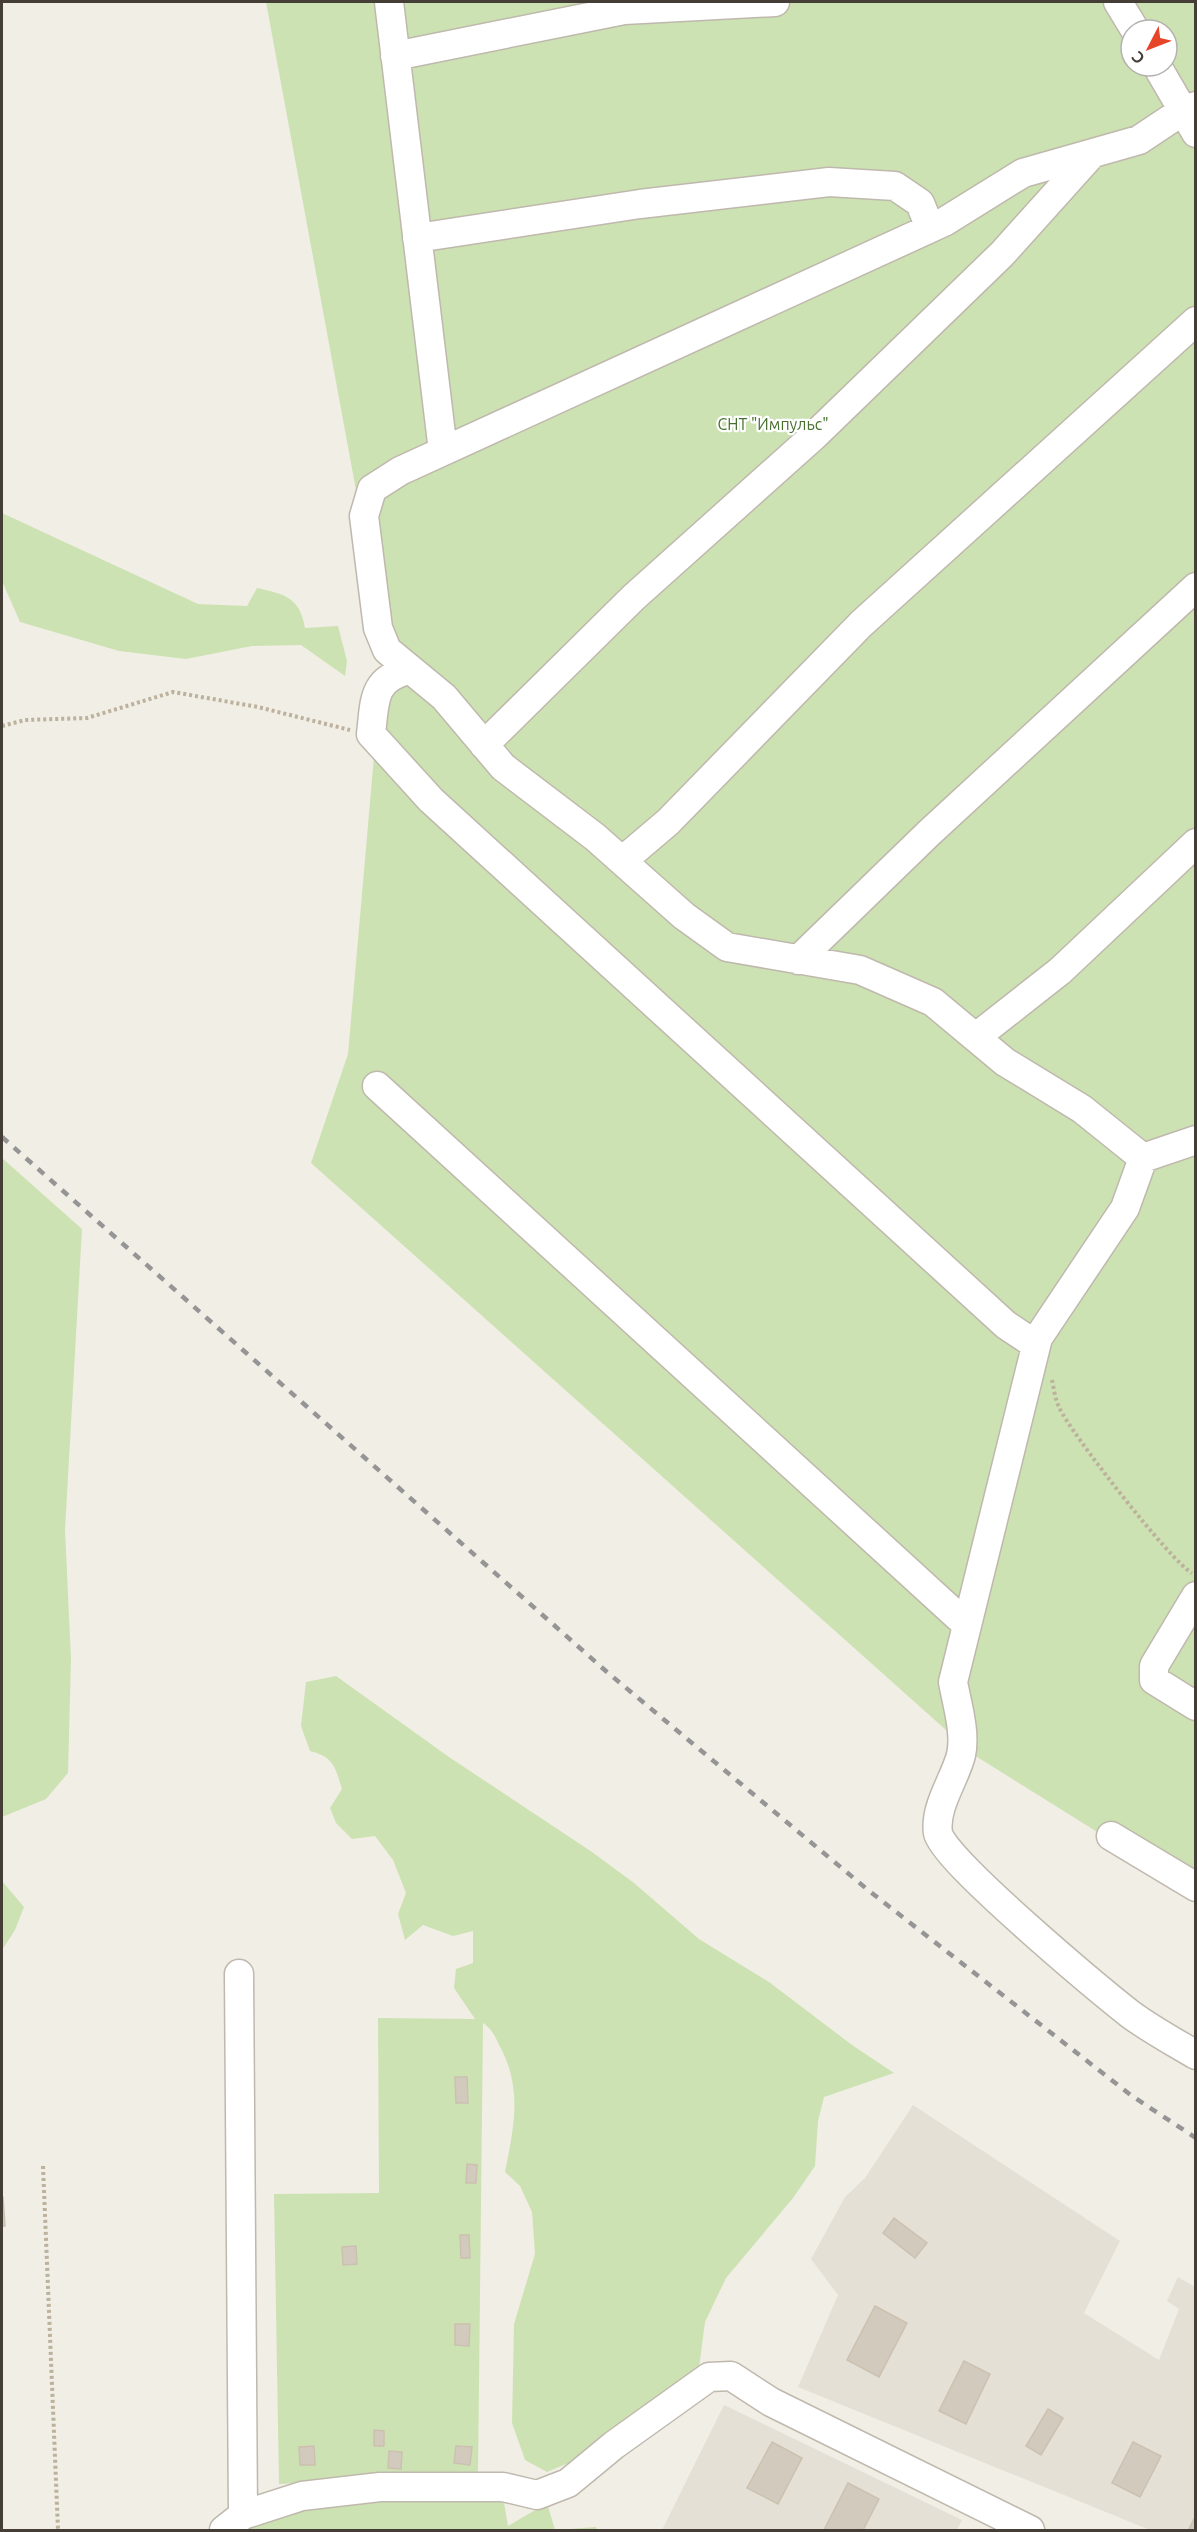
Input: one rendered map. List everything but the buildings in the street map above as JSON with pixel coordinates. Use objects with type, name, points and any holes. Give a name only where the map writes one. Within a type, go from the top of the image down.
[{"type":"street","points":[[388,2],[443,451]]},
{"type":"street","points":[[395,56],[624,10],[775,2]]},
{"type":"street","points":[[1118,2],[1128,18]]},
{"type":"street","points":[[1143,1158],[1082,1109],[1005,1062],[933,1002],[860,970],[727,947],[684,916],[595,837],[503,767],[444,697],[387,650],[378,628],[364,516],[372,489],[400,471],[930,228],[1023,173],[1139,140],[1192,116],[1165,78]]},
{"type":"street","points":[[484,744],[634,597],[815,435],[1002,254],[1092,154]]},
{"type":"street","points":[[417,238],[640,204],[829,182],[895,186],[920,203],[930,228]]},
{"type":"street","points":[[622,861],[668,822],[861,624],[1196,321]]},
{"type":"street","points":[[798,960],[929,833],[1196,587]]},
{"type":"street","points":[[409,670],[386,678],[377,692],[371,734],[431,800],[1006,1325],[1036,1345]]},
{"type":"street","points":[[976,1037],[1060,971],[1196,843]]},
{"type":"street","points":[[376,1086],[967,1625]]},
{"type":"street","points":[[1143,1158],[1196,1140]]},
{"type":"street","points":[[1143,1158],[1125,1208],[1038,1338],[952,1682],[960,1717],[962,1752],[940,1815],[938,1834],[952,1857],[1065,1961],[1132,2016],[1196,2055]]},
{"type":"street","points":[[1196,1596],[1154,1666],[1154,1680],[1196,1706]]},
{"type":"street","points":[[1111,1836],[1196,1887]]},
{"type":"street","points":[[240,1974],[234,2523],[302,2496],[380,2487],[503,2487],[537,2495],[568,2483],[614,2445],[710,2377],[731,2376],[771,2402],[989,2522],[1030,2530]]},
{"type":"path","points":[[2,726],[25,720],[87,718],[173,692],[258,707],[371,734]]},
{"type":"path","points":[[1036,1345],[1048,1365],[1059,1407],[1083,1444],[1164,1547],[1188,1571],[1196,1574]]},
{"type":"path","points":[[43,2166],[58,2530]]},
{"type":"shaded area","points":[[913,2105],[1120,2241],[1084,2313],[1159,2360],[1179,2309],[1167,2301],[1178,2277],[1195,2287],[1195,2530],[1150,2530],[798,2387],[838,2295],[811,2259],[845,2197],[865,2178]]},
{"type":"shaded area","points":[[724,2405],[962,2520],[957,2530],[662,2530]]},
{"type":"green space","name":"СНТ \"Импульс\"","points":[[266,2],[1195,2],[1195,1893],[974,1755],[311,1163],[348,1054],[384,642]]},
{"type":"green space","points":[[2,513],[198,604],[247,606],[257,588],[283,595],[295,603],[303,618],[305,628],[338,626],[347,661],[345,676],[301,645],[252,646],[186,659],[119,651],[20,622],[2,581]]},
{"type":"green space","points":[[2,1158],[82,1229],[65,1530],[71,1659],[68,1773],[46,1799],[2,1817]]},
{"type":"green space","points":[[336,1676],[449,1757],[592,1852],[634,1883],[699,1939],[769,1982],[852,2045],[894,2073],[824,2097],[818,2121],[815,2166],[793,2198],[726,2278],[705,2322],[699,2368],[585,2456],[547,2472],[525,2460],[512,2423],[514,2324],[535,2254],[532,2212],[520,2186],[505,2172],[513,2123],[514,2092],[507,2061],[493,2033],[483,2023],[478,2475],[279,2484],[274,2194],[379,2193],[378,2018],[475,2019],[454,1988],[456,1969],[473,1963],[473,1931],[453,1936],[423,1925],[405,1940],[398,1914],[406,1893],[393,1860],[375,1836],[352,1839],[336,1823],[330,1808],[342,1789],[337,1775],[329,1760],[310,1751],[301,1726],[306,1682]]},
{"type":"green space","points":[[2,1881],[24,1907],[15,1930],[2,1950]]},
{"type":"green space","points":[[503,2497],[508,2526],[547,2503],[555,2530],[239,2530],[254,2521],[350,2499]]},
{"type":"green space","points":[[596,2527],[597,2530],[555,2530]]},
{"type":"railway","points":[[2,1137],[607,1672],[868,1890],[1132,2096],[1196,2138]]}]
